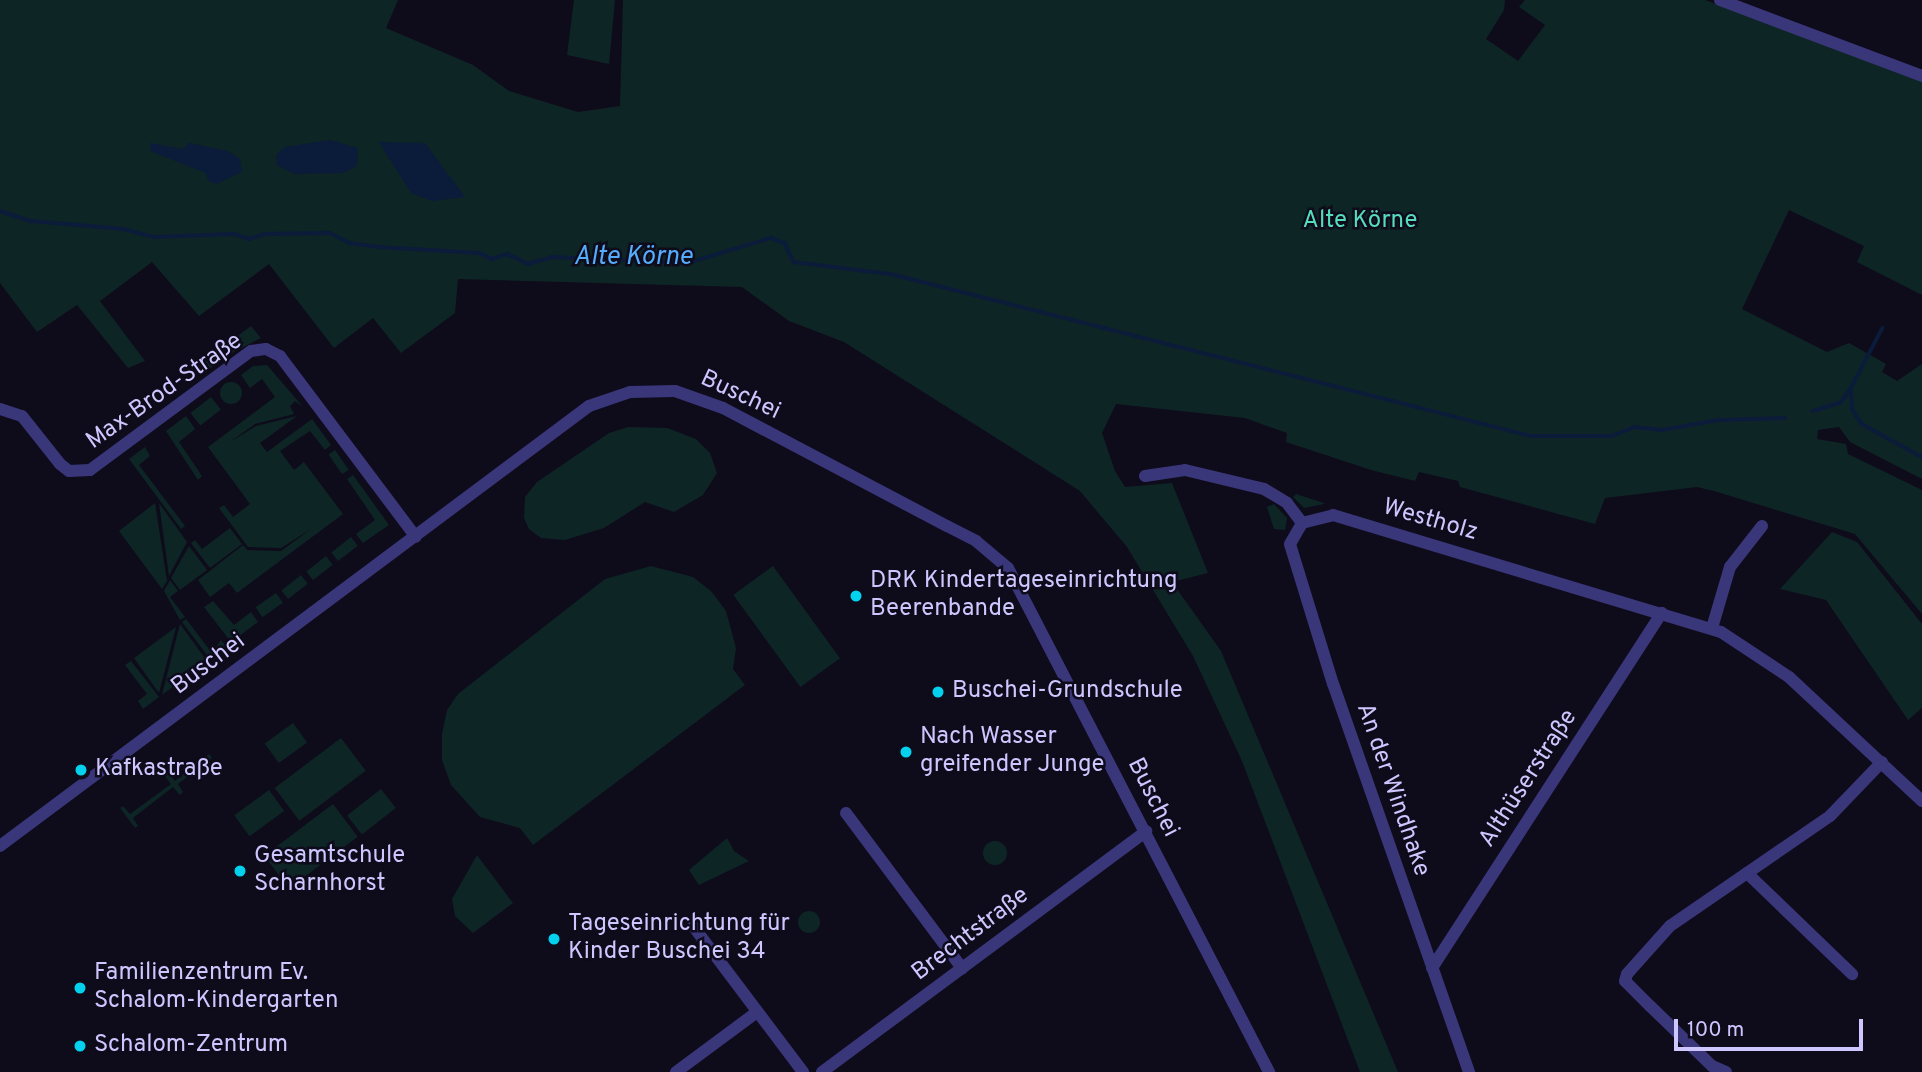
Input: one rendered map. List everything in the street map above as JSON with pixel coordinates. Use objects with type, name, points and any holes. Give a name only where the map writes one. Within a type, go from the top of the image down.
[{"type":"street","points":[[1720,0],[1922,76]]},
{"type":"street","name":"Max-Brod-Straße","points":[[0,409],[22,416],[60,464],[69,471],[90,470],[251,351],[265,349],[280,356],[416,537]]},
{"type":"street","name":"Buschei","points":[[0,846],[589,406],[630,392],[653,390],[701,399],[967,536],[999,559],[1022,589],[1269,1072]]},
{"type":"street","points":[[1145,476],[1185,470],[1243,483],[1287,503],[1302,523]]},
{"type":"street","name":"Westholz","points":[[1302,523],[1333,515],[1712,628],[1789,677],[1922,801]]},
{"type":"street","name":"An der Windhake","points":[[1302,523],[1290,544],[1333,684],[1469,1072]]},
{"type":"street","points":[[1712,628],[1730,567],[1762,526]]},
{"type":"street","name":"Althüserstraße","points":[[1432,968],[1662,613]]},
{"type":"street","points":[[1726,1072],[1712,1066],[1650,1006],[1625,981],[1627,974],[1670,926],[1830,816],[1882,762]]},
{"type":"street","points":[[846,813],[962,968]]},
{"type":"street","name":"Brechtstraße","points":[[822,1072],[1146,831]]},
{"type":"street","points":[[1747,873],[1853,974]]},
{"type":"street","points":[[694,926],[803,1072]]},
{"type":"street","points":[[676,1072],[757,1012]]},
{"type":"green space","name":"Alte Körne","points":[[0,0],[398,0],[386,28],[473,65],[509,91],[578,112],[620,106],[623,0],[1505,0],[1504,10],[1486,39],[1518,61],[1545,25],[1519,7],[1525,0],[1705,0],[1922,78],[1922,295],[1857,262],[1864,246],[1789,210],[1742,309],[1827,352],[1849,343],[1886,364],[1882,372],[1897,381],[1922,364],[1922,479],[1850,442],[1839,427],[1818,430],[1817,439],[1846,444],[1848,454],[1922,490],[1922,614],[1855,534],[1714,491],[1697,487],[1605,498],[1595,524],[1460,487],[1458,481],[1419,472],[1415,481],[1371,470],[1286,442],[1287,433],[1245,418],[1116,404],[1102,433],[1115,471],[1125,487],[1172,483],[1208,573],[1172,582],[1221,651],[1398,1072],[1360,1072],[1242,761],[1193,656],[1127,547],[1080,491],[844,342],[789,321],[742,287],[458,279],[455,313],[401,353],[373,318],[334,348],[269,264],[199,316],[152,262],[100,301],[145,361],[128,368],[77,305],[37,332],[0,283]]},
{"type":"green space","points":[[574,0],[615,0],[609,64],[567,55]]},
{"type":"green space","points":[[251,326],[261,338],[230,354],[224,346]]},
{"type":"green space","points":[[219,349],[225,357],[204,373],[198,365]]},
{"type":"green space","points":[[267,365],[303,407],[295,401],[290,406],[294,414],[255,424],[230,442],[256,426],[297,416],[260,443],[267,452],[312,419],[331,445],[325,450],[310,431],[280,451],[294,470],[304,462],[343,514],[237,593],[229,583],[210,597],[198,580],[243,545],[247,550],[281,551],[311,529],[281,548],[248,547],[219,508],[224,505],[233,517],[250,504],[208,447],[275,397],[262,379],[250,388],[241,375],[253,366]]},
{"type":"green space","points":[[231,382],[239,385],[242,393],[239,401],[231,404],[223,401],[220,393],[223,385]]},
{"type":"green space","points":[[211,397],[221,410],[200,426],[191,413]]},
{"type":"green space","points":[[186,416],[195,429],[179,442],[202,476],[198,480],[166,431]]},
{"type":"green space","points":[[628,427],[667,428],[696,439],[710,453],[717,473],[703,495],[674,512],[645,502],[604,528],[565,540],[541,538],[529,529],[524,518],[525,497],[537,482],[609,433]]},
{"type":"green space","points":[[145,447],[150,456],[139,465],[185,526],[181,529],[129,459]]},
{"type":"green space","points":[[335,450],[349,470],[342,474],[328,455]]},
{"type":"green space","points":[[353,475],[389,525],[363,543],[356,534],[375,520],[347,479]]},
{"type":"green space","points":[[1296,494],[1324,504],[1304,508],[1293,497]]},
{"type":"green space","points":[[155,503],[167,581],[162,589],[119,531]]},
{"type":"green space","points":[[159,503],[187,542],[169,576]]},
{"type":"green space","points":[[1274,504],[1287,518],[1285,530],[1274,529],[1267,507]]},
{"type":"green space","points":[[230,528],[242,544],[210,568],[191,543],[195,540],[202,549]]},
{"type":"green space","points":[[1832,532],[1857,542],[1922,624],[1922,708],[1908,720],[1826,600],[1780,589]]},
{"type":"green space","points":[[351,537],[358,546],[338,561],[331,552]]},
{"type":"green space","points":[[189,546],[207,570],[180,590],[171,578]]},
{"type":"green space","points":[[326,556],[333,565],[313,580],[306,571]]},
{"type":"green space","points":[[651,566],[693,577],[712,592],[726,611],[736,648],[733,669],[745,685],[533,845],[520,828],[480,817],[451,785],[442,760],[442,734],[447,710],[458,694],[605,579]]},
{"type":"green space","points":[[773,566],[840,658],[800,687],[733,595]]},
{"type":"green space","points":[[301,575],[308,584],[288,599],[281,590]]},
{"type":"green space","points":[[170,580],[178,591],[170,597],[185,617],[180,620],[164,591]]},
{"type":"green space","points":[[276,593],[283,603],[262,617],[256,607]]},
{"type":"green space","points":[[213,601],[234,625],[251,612],[258,622],[231,642],[204,607]]},
{"type":"green space","points":[[186,619],[212,653],[221,640],[227,647],[210,659],[182,622]]},
{"type":"green space","points":[[180,624],[207,661],[162,695]]},
{"type":"green space","points":[[176,627],[159,693],[134,658]]},
{"type":"green space","points":[[131,661],[159,697],[143,709],[138,701],[147,694],[125,665]]},
{"type":"green space","points":[[293,723],[307,742],[279,763],[265,744]]},
{"type":"green space","points":[[341,738],[366,771],[299,821],[275,788]]},
{"type":"green space","points":[[209,754],[212,758],[178,784],[183,792],[180,795],[173,787],[133,818],[138,826],[135,828],[120,808],[123,806],[130,814],[171,784],[164,775],[168,772],[175,781]]},
{"type":"green space","points":[[381,789],[396,808],[362,834],[347,815]]},
{"type":"green space","points":[[269,790],[284,811],[249,836],[234,815]]},
{"type":"green space","points":[[333,804],[358,837],[289,889],[264,856]]},
{"type":"green space","points":[[727,838],[734,851],[749,861],[699,885],[689,870]]},
{"type":"green space","points":[[995,841],[1003,845],[1007,853],[1003,861],[995,865],[987,861],[983,853],[987,845]]},
{"type":"green space","points":[[477,855],[513,903],[473,933],[455,916],[452,899]]},
{"type":"green space","points":[[809,911],[819,918],[820,922],[813,932],[809,933],[799,926],[798,922],[805,912]]},
{"type":"water","points":[[330,140],[358,148],[357,166],[344,173],[294,174],[277,165],[276,155],[285,147]]},
{"type":"water","points":[[379,142],[425,143],[465,197],[432,201],[411,193]]},
{"type":"water","points":[[150,143],[183,149],[189,143],[228,151],[240,159],[242,172],[217,184],[208,181],[206,173],[150,151]]},
{"type":"waterway","name":"Alte Körne","points":[[0,211],[31,221],[124,229],[154,237],[234,234],[249,239],[265,234],[330,233],[350,243],[480,253],[492,259],[507,254],[528,264],[552,257],[688,263],[771,238],[785,243],[794,262],[891,274],[1531,436],[1612,436],[1634,427],[1662,430],[1718,420],[1785,418]]},
{"type":"waterway","points":[[1883,328],[1851,389],[1853,410],[1862,424],[1922,457]]},
{"type":"waterway","name":"Alte Körne","points":[[1813,411],[1840,403],[1851,389]]},
{"type":"place","name":"DRK Kindertageseinrichtung Beerenbande","points":[[856,596]]},
{"type":"place","name":"Buschei-Grundschule","points":[[938,692]]},
{"type":"place","name":"Nach Wasser greifender Junge","points":[[906,752]]},
{"type":"place","name":"Kafkastraße","points":[[81,770]]},
{"type":"place","name":"Gesamtschule Scharnhorst","points":[[240,871]]},
{"type":"place","name":"Tageseinrichtung für Kinder Buschei 34","points":[[554,939]]},
{"type":"place","name":"Familienzentrum Ev. Schalom-Kindergarten","points":[[80,988]]},
{"type":"place","name":"Schalom-Zentrum","points":[[80,1046]]}]
